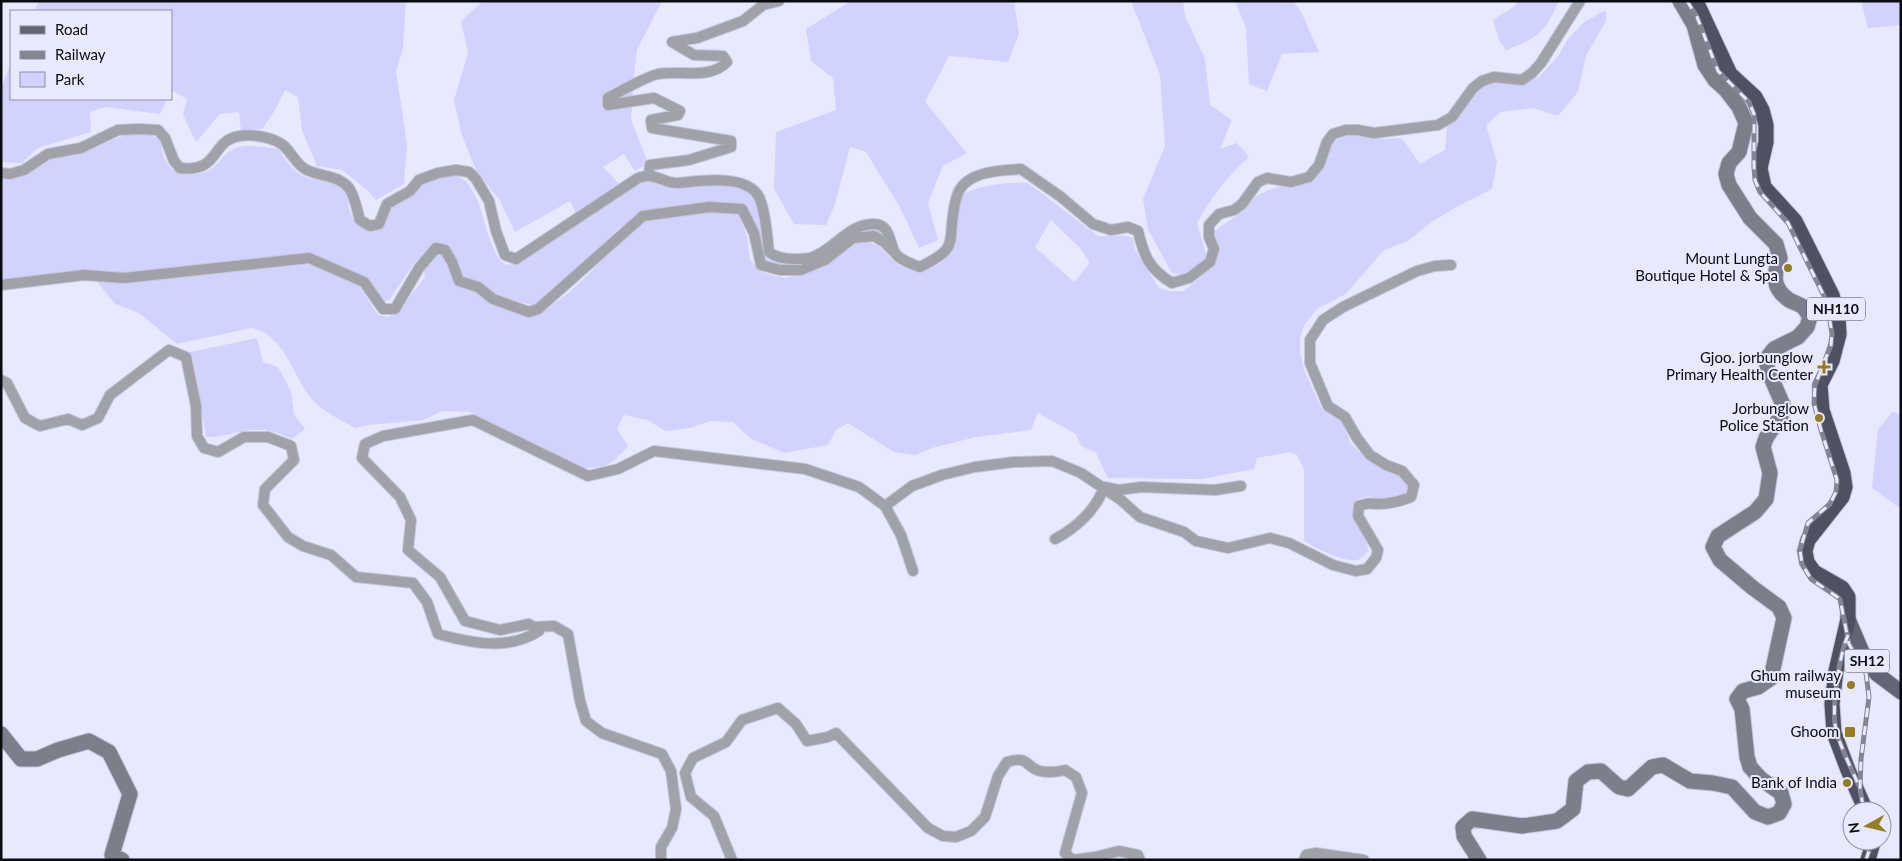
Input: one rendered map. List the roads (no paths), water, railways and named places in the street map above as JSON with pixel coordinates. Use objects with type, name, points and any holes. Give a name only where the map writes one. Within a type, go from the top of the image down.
[{"type":"highway","name":"NH110","points":[[1696,1],[1730,74],[1754,97],[1762,110],[1766,125],[1766,142],[1760,168],[1764,188],[1795,221],[1832,295],[1838,318],[1839,334],[1832,361],[1820,385],[1822,410],[1844,474],[1845,487],[1842,497],[1808,540],[1805,551],[1807,562],[1814,572],[1842,588],[1848,597],[1848,619],[1836,671],[1832,704],[1834,733],[1862,801]]},
{"type":"main road","points":[[1479,860],[1464,836],[1463,827],[1472,819],[1522,826],[1557,821],[1573,810],[1576,781],[1588,772],[1601,771],[1619,787],[1628,789],[1652,767],[1663,765],[1690,781],[1732,787],[1755,812],[1768,817],[1779,813],[1784,804],[1782,793],[1761,779],[1750,767],[1742,709],[1737,699],[1743,691],[1758,687],[1771,678],[1784,618],[1779,607],[1720,560],[1713,548],[1718,536],[1755,512],[1766,499],[1770,473],[1764,447],[1766,438],[1780,416],[1783,405],[1767,368],[1767,358],[1774,349],[1798,337],[1807,328],[1810,317],[1803,306],[1790,300],[1775,283],[1774,272],[1780,258],[1776,244],[1750,218],[1729,185],[1726,174],[1729,163],[1740,152],[1746,123],[1739,107],[1726,90],[1715,80],[1705,65],[1694,26],[1680,1]]},
{"type":"main road","name":"SH12","points":[[1848,619],[1865,660],[1877,674],[1901,692]]},
{"type":"main road","points":[[1,734],[21,759],[37,759],[58,750],[89,741],[109,752],[130,794],[112,855],[122,860]]},
{"type":"street","points":[[649,176],[650,165],[689,160],[731,147],[731,141],[652,128],[651,120],[678,115],[680,110],[654,98],[608,104],[608,98],[657,74],[700,73],[722,67],[727,62],[723,56],[694,55],[672,42],[697,38],[743,21],[763,5],[779,1]]},
{"type":"street","points":[[1,285],[84,274],[124,278],[309,258],[364,282],[383,309],[394,309],[419,268],[436,248],[445,250],[459,281],[478,287],[493,298],[529,312],[538,309],[642,216],[709,207],[742,209],[754,233],[761,265],[780,270],[801,270],[825,260],[853,238],[874,236],[907,262],[920,267],[934,260],[947,249],[951,238],[954,206],[959,191],[970,180],[985,174],[1021,169],[1061,197],[1093,224],[1111,230],[1128,227],[1138,231],[1147,261],[1159,276],[1172,283],[1189,278],[1210,262],[1214,249],[1209,236],[1209,225],[1219,214],[1234,210],[1242,204],[1258,182],[1267,178],[1291,182],[1309,177],[1319,165],[1327,142],[1333,134],[1346,130],[1374,132],[1438,125],[1452,117],[1473,88],[1482,81],[1494,77],[1522,80],[1541,63],[1580,1]]},
{"type":"street","points":[[1,173],[10,174],[24,170],[48,154],[81,148],[118,130],[158,130],[166,138],[174,161],[180,168],[192,169],[204,166],[225,141],[239,136],[260,137],[284,146],[294,160],[306,170],[340,180],[350,190],[360,220],[370,226],[379,224],[387,204],[410,191],[419,180],[438,173],[456,170],[469,172],[476,179],[488,202],[505,255],[516,259],[638,178],[649,176],[665,182],[676,183],[706,180],[731,182],[752,188],[759,198],[763,210],[770,252],[776,257],[810,258],[826,250],[844,235],[861,226],[874,224],[883,226],[889,233],[894,252]]},
{"type":"street","points":[[885,506],[912,486],[942,475],[975,467],[1014,462],[1052,462],[1081,473],[1104,487],[1140,517],[1184,532],[1196,540],[1228,548],[1270,538],[1289,543],[1333,565],[1356,571],[1367,569],[1376,558],[1378,550],[1358,516],[1359,506],[1368,502],[1379,504],[1411,497],[1414,485],[1402,471],[1386,465],[1370,455],[1357,438],[1345,417],[1328,406],[1310,363],[1310,340],[1323,320],[1343,307],[1417,271],[1435,266],[1451,265]]},
{"type":"street","points":[[1,380],[7,384],[25,418],[40,426],[68,419],[82,425],[98,418],[110,395],[169,350],[186,357],[196,406],[197,436],[204,448],[218,452],[244,437],[268,436],[291,446],[294,460],[265,489],[263,505],[288,537],[303,546],[331,555],[356,577],[413,583],[427,602],[438,634],[468,642],[505,644],[528,638],[539,631],[529,624],[500,630],[465,622],[440,577],[408,550],[411,520],[400,497],[362,458],[365,444],[383,436],[473,420],[588,476],[618,469],[654,452],[805,469],[859,487],[885,506],[901,535],[913,571]]},
{"type":"street","points":[[1104,487],[1119,490],[1141,487],[1215,490],[1241,486]]},
{"type":"street","points":[[1055,539],[1066,533],[1087,516],[1100,498],[1104,487]]},
{"type":"street","points":[[533,627],[554,626],[568,634],[580,701],[586,721],[602,733],[662,754],[671,771],[676,809],[672,828],[661,847],[661,860]]},
{"type":"street","points":[[732,860],[714,816],[692,798],[685,773],[693,758],[726,742],[742,720],[778,708],[796,724],[807,740],[828,737],[836,733],[928,828],[943,836],[956,837],[970,831],[985,817],[998,776],[1007,762],[1016,759],[1027,761],[1038,770],[1050,772],[1065,770],[1076,778],[1082,793],[1065,853],[1073,860],[1095,858],[1119,851],[1138,855],[1140,860]]},
{"type":"street","points":[[1304,860],[1306,855],[1316,853],[1364,860]]},
{"type":"railway","points":[[1687,1],[1697,17],[1718,71],[1749,102],[1754,114],[1755,180],[1760,192],[1788,223],[1827,302],[1832,334],[1831,345],[1815,385],[1814,403],[1837,480],[1836,492],[1830,504],[1808,523],[1800,550],[1802,564],[1811,579],[1840,599],[1849,644],[1866,673],[1869,697],[1861,759],[1860,789],[1862,801]]},
{"type":"railway","points":[[1848,635],[1837,682],[1834,709],[1836,730],[1858,784]]},
{"type":"railway","points":[[1866,860],[1869,851]]},
{"type":"place","name":"Mount Lungta Boutique Hotel & Spa","points":[[1788,268]]},
{"type":"place","name":"Gjoo. jorbunglow Primary Health Center","points":[[1824,367]]},
{"type":"place","name":"Jorbunglow Police Station","points":[[1819,418]]},
{"type":"place","name":"Ghum railway museum","points":[[1851,685]]},
{"type":"place","name":"Ghoom","points":[[1850,732]]},
{"type":"place","name":"Bank of India","points":[[1847,783]]}]
